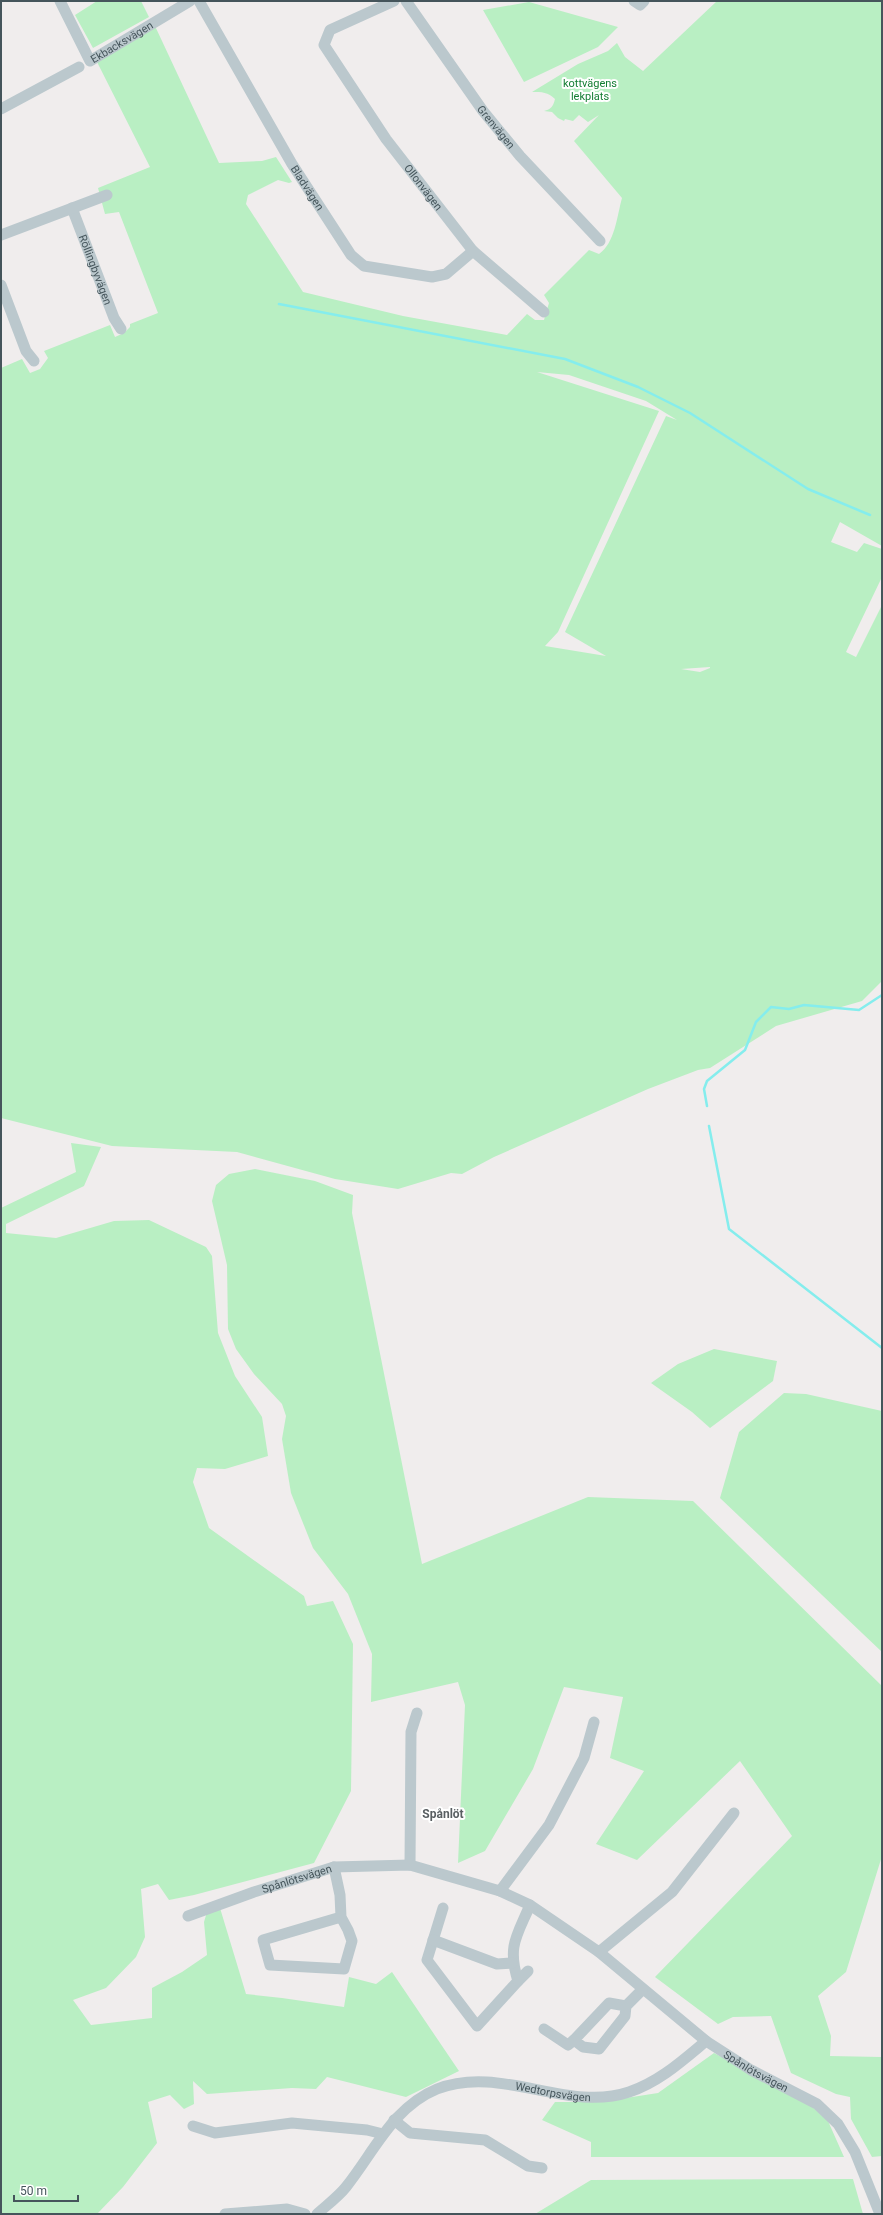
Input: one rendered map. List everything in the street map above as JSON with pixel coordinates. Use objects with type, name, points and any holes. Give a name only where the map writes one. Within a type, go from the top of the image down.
[{"type":"street","name":"Ekbacksvägen","points":[[60,1],[90,61],[190,1]]},
{"type":"street","name":"Bladvägen","points":[[199,1],[292,164],[351,255],[364,266],[432,277],[446,274],[473,251]]},
{"type":"street","name":"Ollonvägen","points":[[394,1],[330,30],[324,45],[386,139],[473,251],[544,312]]},
{"type":"street","name":"Grenvägen","points":[[406,1],[483,111],[520,156],[600,241]]},
{"type":"street","points":[[634,1],[640,5],[644,1]]},
{"type":"street","name":"Ekbacksvägen","points":[[1,109],[78,67]]},
{"type":"street","points":[[1,235],[107,195]]},
{"type":"street","name":"Röllingbyvägen","points":[[72,208],[114,318],[121,329]]},
{"type":"street","points":[[1,285],[26,351],[34,361]]},
{"type":"street","points":[[410,1865],[411,1732],[417,1713]]},
{"type":"street","points":[[500,1891],[548,1825],[584,1758],[594,1722]]},
{"type":"street","points":[[598,1952],[672,1892],[734,1813]]},
{"type":"street","name":"Spånlötsvägen","points":[[188,1916],[254,1892],[334,1867],[410,1865],[500,1891],[530,1905],[598,1952],[642,1990],[706,2041],[751,2070],[817,2104],[838,2124],[855,2152],[880,2214]]},
{"type":"street","points":[[334,1867],[340,1895],[341,1917],[352,1941],[344,1969],[270,1965],[263,1940],[341,1917]]},
{"type":"street","points":[[518,1981],[512,1963],[512,1947],[530,1905]]},
{"type":"street","points":[[443,1908],[427,1960],[478,2026],[528,1971]]},
{"type":"street","points":[[433,1940],[497,1964],[512,1963]]},
{"type":"street","points":[[574,2040],[583,2048],[598,2049],[625,2016],[626,2006],[642,1990]]},
{"type":"street","points":[[544,2029],[568,2045],[609,2003],[626,2006]]},
{"type":"street","name":"Wedtorpsvägen","points":[[317,2214],[345,2188],[394,2120],[420,2098],[437,2089],[456,2084],[479,2081],[503,2083],[583,2096],[602,2097],[627,2093],[651,2084],[706,2041]]},
{"type":"street","points":[[394,2120],[410,2133],[485,2140],[528,2166],[542,2168]]},
{"type":"street","points":[[193,2126],[215,2133],[292,2123],[367,2130],[383,2134]]},
{"type":"street","points":[[225,2214],[287,2209],[305,2214]]},
{"type":"green space","points":[[97,1],[141,1],[149,17],[93,48],[75,15]]},
{"type":"green space","name":"kottvägens lekplats","points":[[717,1],[882,1],[882,546],[840,522],[831,542],[857,552],[864,543],[882,549],[882,577],[846,652],[856,657],[882,605],[882,981],[862,1001],[776,1026],[710,1068],[698,1070],[648,1089],[494,1157],[462,1174],[451,1173],[398,1189],[335,1179],[237,1152],[112,1146],[1,1118],[1,368],[22,359],[30,373],[40,369],[48,358],[44,351],[110,325],[115,337],[124,333],[130,327],[130,324],[158,313],[119,212],[105,214],[98,188],[150,167],[96,60],[155,26],[219,163],[262,161],[276,157],[292,182],[289,183],[278,180],[248,195],[246,204],[303,292],[403,316],[507,335],[527,314],[535,320],[544,320],[549,303],[544,295],[589,250],[599,254],[604,249],[609,243],[615,229],[622,198],[574,141],[599,115],[588,122],[579,115],[573,121],[565,119],[564,121],[552,112],[544,111],[551,107],[555,99],[545,93],[532,92],[578,64],[608,51],[617,43],[625,57],[643,71]],"holes":[[[537,372],[569,375],[646,401],[677,420],[666,416],[565,632],[606,656],[545,646],[558,632],[659,411]],[[710,667],[700,672],[681,669]]]},
{"type":"green space","points":[[529,2],[618,27],[598,47],[524,82],[483,10]]},
{"type":"green space","points":[[71,1143],[101,1147],[84,1186],[6,1224],[6,1233],[56,1238],[114,1221],[149,1220],[206,1247],[212,1256],[218,1333],[235,1376],[262,1417],[268,1456],[225,1469],[197,1468],[193,1482],[209,1528],[304,1596],[307,1606],[333,1601],[353,1644],[351,1791],[314,1863],[194,1895],[169,1900],[158,1884],[141,1889],[145,1937],[136,1957],[106,1988],[73,2000],[91,2025],[152,2018],[152,1988],[182,1972],[207,1955],[204,1922],[207,1912],[220,1908],[246,1994],[344,2007],[349,1977],[376,1984],[392,1972],[459,2071],[406,2097],[327,2077],[316,2089],[292,2088],[207,2094],[193,2081],[194,2104],[184,2109],[170,2095],[148,2102],[157,2143],[123,2187],[97,2214],[1,2214],[1,1208],[76,1172]]},
{"type":"green space","points":[[255,1169],[315,1181],[353,1195],[352,1213],[422,1564],[588,1497],[693,1501],[882,1686],[882,1856],[846,1972],[818,1996],[831,2036],[830,2056],[882,2057],[882,2156],[872,2157],[851,2119],[850,2097],[836,2094],[791,2073],[771,2016],[733,2017],[718,2024],[655,1977],[792,1836],[740,1761],[637,1860],[596,1844],[644,1771],[610,1758],[623,1697],[564,1687],[533,1769],[485,1851],[458,1863],[465,1705],[458,1682],[371,1702],[372,1654],[348,1594],[313,1548],[291,1493],[282,1439],[286,1416],[282,1404],[254,1374],[236,1349],[228,1329],[227,1265],[212,1201],[216,1185],[229,1174]]},
{"type":"green space","points":[[714,1349],[777,1361],[773,1381],[710,1428],[692,1412],[651,1383],[678,1364]]},
{"type":"green space","points":[[784,1393],[806,1394],[882,1411],[882,1652],[720,1498],[739,1432]]},
{"type":"green space","points":[[714,2053],[808,2103],[828,2121],[844,2157],[591,2157],[591,2142],[542,2120],[555,2102],[600,2102],[658,2093]]},
{"type":"green space","points":[[853,2179],[863,2214],[535,2214],[591,2180]]},
{"type":"waterway","points":[[279,304],[565,359],[638,387],[690,413],[808,489],[870,515]]},
{"type":"waterway","points":[[707,1106],[704,1089],[707,1081],[745,1050],[756,1022],[771,1007],[789,1009],[804,1005],[859,1010],[882,995]]},
{"type":"waterway","points":[[709,1126],[729,1229],[882,1348]]},
{"type":"district","name":"Spånlöt","points":[[443,1814]]}]
